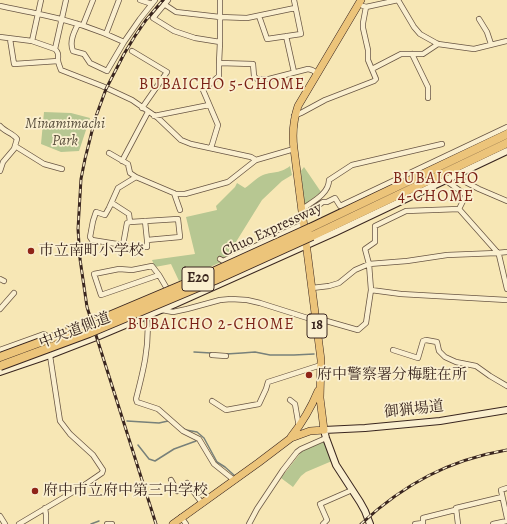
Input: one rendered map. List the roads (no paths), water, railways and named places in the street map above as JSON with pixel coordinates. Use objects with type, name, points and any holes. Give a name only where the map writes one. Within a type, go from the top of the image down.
[{"type":"highway","name":"Chuo Expressway","points":[[0,357],[95,322],[211,273],[310,228],[507,134]]},
{"type":"highway","name":"Chuo Expressway","points":[[1,369],[214,280],[507,144]]},
{"type":"main road","name":"18","points":[[291,438],[310,431],[324,430],[320,398],[321,365],[292,130],[294,116],[317,73],[362,3]]},
{"type":"main road","name":"18","points":[[173,524],[291,438],[312,405],[320,386]]},
{"type":"street","points":[[32,41],[41,0]]},
{"type":"street","points":[[55,49],[66,0]]},
{"type":"street","points":[[83,25],[93,0]]},
{"type":"street","points":[[106,34],[119,0]]},
{"type":"street","points":[[140,0],[154,2]]},
{"type":"street","points":[[211,148],[218,125],[202,90],[219,76],[220,0]]},
{"type":"street","points":[[259,16],[267,39],[301,34],[294,0]]},
{"type":"street","points":[[294,116],[325,100],[376,79],[368,60],[368,50],[363,28],[362,3],[398,0],[414,27],[420,34],[438,44],[474,49],[507,41]]},
{"type":"street","points":[[78,24],[72,36],[71,47],[73,51],[84,54],[90,63],[107,71],[124,42],[154,2]]},
{"type":"street","points":[[220,42],[195,38],[174,31],[153,18],[166,2],[176,12],[220,17],[247,18],[295,8]]},
{"type":"street","points":[[0,6],[83,25],[124,42]]},
{"type":"street","points":[[480,19],[487,32],[490,44]]},
{"type":"street","points":[[286,36],[294,72]]},
{"type":"street","points":[[0,38],[32,41],[57,50],[61,70],[102,86],[132,100],[154,116],[181,140],[191,144],[251,157],[256,160]]},
{"type":"street","points":[[10,39],[14,64],[58,61]]},
{"type":"street","points":[[372,69],[401,54],[422,54],[438,44]]},
{"type":"street","points":[[132,51],[167,72],[142,108]]},
{"type":"street","points":[[412,54],[428,87],[428,98]]},
{"type":"street","points":[[219,63],[253,64],[254,76],[257,79],[269,79],[308,69],[317,73]]},
{"type":"street","points":[[154,116],[209,105]]},
{"type":"street","points":[[122,161],[148,112]]},
{"type":"street","points":[[0,126],[17,139],[14,148],[4,162],[0,171]]},
{"type":"street","points":[[220,259],[223,261],[303,216],[324,202],[335,198],[340,206],[507,127]]},
{"type":"street","points":[[303,216],[326,189],[329,184],[329,180],[352,165],[442,144]]},
{"type":"street","points":[[15,146],[44,164],[62,169]]},
{"type":"street","points":[[109,153],[128,164],[130,173],[136,177],[174,193],[185,194],[228,182],[256,160],[294,149]]},
{"type":"street","name":"中央道側道","points":[[1,369],[50,355],[147,317],[507,151]]},
{"type":"street","points":[[454,176],[507,201]]},
{"type":"street","points":[[136,177],[118,188],[106,215],[96,212],[90,237],[92,240],[129,247],[147,247],[145,221]]},
{"type":"street","points":[[445,180],[466,195],[459,209]]},
{"type":"street","points":[[174,193],[180,210]]},
{"type":"street","points":[[112,203],[129,214],[130,222]]},
{"type":"street","points":[[162,310],[173,312],[220,300],[247,300],[358,330],[366,323],[371,290],[369,264],[365,249],[375,242],[375,226],[406,210],[459,209],[498,253],[507,289]]},
{"type":"street","points":[[123,245],[127,223],[178,219],[180,237],[147,240]]},
{"type":"street","points":[[312,288],[339,283],[355,270],[369,264],[407,261],[447,255],[507,252]]},
{"type":"street","points":[[159,275],[101,295],[94,274],[119,269],[132,270],[152,266],[159,275],[175,304]]},
{"type":"street","points":[[371,290],[401,294],[507,300]]},
{"type":"street","points":[[0,309],[14,293]]},
{"type":"street","points":[[147,317],[148,329],[144,367],[136,399],[137,402],[158,409],[183,431],[200,439],[214,464],[234,480]]},
{"type":"street","points":[[0,350],[44,334],[47,336],[60,421],[70,434],[93,455],[103,470],[102,473],[82,486],[19,524]]},
{"type":"street","points":[[392,350],[418,358],[423,341],[426,340],[437,342],[439,351],[445,357],[456,362],[476,366],[507,386]]},
{"type":"street","points":[[212,355],[226,356]]},
{"type":"street","points":[[0,357],[1,369]]},
{"type":"street","points":[[212,401],[226,410],[259,404],[268,382],[321,365]]},
{"type":"street","points":[[290,400],[295,404],[299,427]]},
{"type":"street","name":"御猟場道","points":[[324,430],[371,428],[440,421],[507,410]]},
{"type":"street","points":[[324,430],[336,466],[363,507],[370,524]]},
{"type":"street","points":[[249,524],[257,509],[283,470],[297,452],[326,438]]},
{"type":"street","points":[[171,480],[177,491],[187,483],[202,503]]},
{"type":"street","points":[[507,488],[501,490],[507,515]]},
{"type":"street","points":[[323,524],[327,520],[320,504],[352,490]]},
{"type":"street","points":[[415,524],[423,523],[423,518],[502,497]]},
{"type":"street","points":[[45,508],[46,524]]},
{"type":"street","points":[[455,510],[458,524]]},
{"type":"street","points":[[0,516],[5,524]]},
{"type":"street","points":[[181,517],[186,524]]},
{"type":"street","points":[[493,524],[507,521]]},
{"type":"street","points":[[107,524],[112,524]]},
{"type":"waterway","points":[[194,352],[211,353]]},
{"type":"waterway","points":[[226,354],[255,352],[270,355],[314,354]]},
{"type":"waterway","points":[[127,421],[159,423],[168,421]]},
{"type":"waterway","points":[[183,428],[197,432],[204,438],[217,462],[235,476]]},
{"type":"waterway","points":[[138,445],[149,459],[155,461],[174,449],[196,441]]},
{"type":"waterway","points":[[91,524],[99,521]]},
{"type":"railway","points":[[156,524],[87,307],[80,259],[78,229],[81,179],[95,119],[106,89],[135,36],[163,0]]},
{"type":"railway","points":[[361,524],[394,497],[428,476],[466,460],[507,450]]},
{"type":"place","name":"市立南町小学校","points":[[31,251]]},
{"type":"place","name":"府中警察署分梅駐在所","points":[[309,375]]},
{"type":"place","name":"府中市立府中第三中学校","points":[[35,491]]},
{"type":"district","name":"BUBAICHO 5-CHOME","points":[[222,85]]},
{"type":"district","name":"BUBAICHO 4-CHOME","points":[[436,188]]},
{"type":"district","name":"BUBAICHO 2-CHOME","points":[[211,325]]},
{"type":"park label","name":"Minamimachi Park","points":[[65,132]]}]
